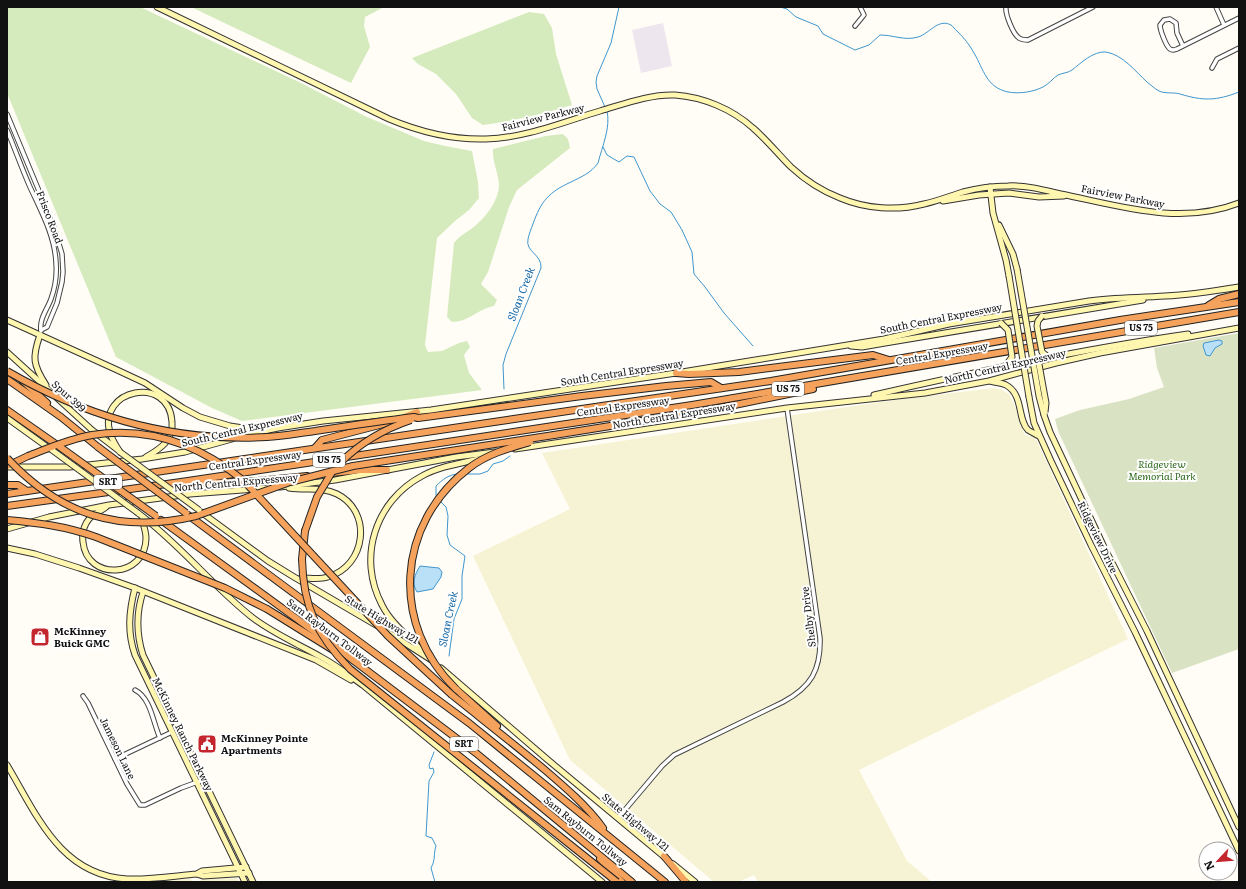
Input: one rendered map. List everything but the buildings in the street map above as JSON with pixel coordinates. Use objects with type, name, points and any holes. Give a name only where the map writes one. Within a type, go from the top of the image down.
[{"type":"highway","points":[[1207,307],[1219,299],[1239,294]]},
{"type":"highway","name":"Central Expressway","points":[[7,494],[799,377],[1120,320],[1239,302]]},
{"type":"highway","name":"Central Expressway","points":[[7,506],[181,482],[692,406],[1239,312]]},
{"type":"highway","points":[[676,373],[689,374],[739,372],[873,355],[889,360]]},
{"type":"highway","points":[[7,367],[61,417]]},
{"type":"highway","points":[[7,371],[50,394],[93,412],[138,426],[177,433],[220,437],[268,437],[414,417],[418,415]]},
{"type":"highway","points":[[7,458],[36,485],[69,506],[83,512],[110,519],[139,523],[154,522],[196,516],[290,482],[353,466],[710,410],[885,373]]},
{"type":"highway","points":[[7,379],[61,417]]},
{"type":"highway","points":[[315,448],[322,440],[418,415],[629,390],[711,382],[721,388]]},
{"type":"highway","name":"Sam Rayburn Tollway","points":[[7,410],[156,516],[476,753],[632,882]]},
{"type":"highway","points":[[418,415],[391,427],[361,444],[332,472],[317,497],[305,531],[302,559],[303,585],[306,599],[312,614],[325,640],[350,669],[617,882]]},
{"type":"highway","name":"Sam Rayburn Tollway","points":[[61,417],[98,447],[469,723],[665,882]]},
{"type":"highway","points":[[7,467],[69,440],[92,435],[118,433],[144,435],[175,441],[210,456],[244,481],[388,636],[452,695],[513,743],[563,786],[593,814],[609,836]]},
{"type":"highway","points":[[513,743],[494,723],[456,689],[428,654],[414,617],[410,594],[410,572],[420,531],[440,497],[455,480],[469,468],[497,452],[554,435]]},
{"type":"highway","points":[[181,482],[195,484],[258,481],[360,470],[387,470]]},
{"type":"highway","points":[[7,485],[18,485],[27,490]]},
{"type":"highway","points":[[7,520],[50,524],[74,529],[225,588],[267,609],[360,666]]},
{"type":"highway","points":[[590,847],[622,882]]},
{"type":"highway","points":[[664,856],[686,882]]},
{"type":"main road","name":"Fairview Parkway","points":[[157,7],[389,119],[421,131],[439,135],[487,139],[515,135],[633,102],[660,96],[674,95],[710,102],[726,110],[758,132],[793,169],[809,182],[832,195],[850,202],[878,208],[902,208],[991,194],[1009,193],[1039,197],[1075,196]]},
{"type":"main road","name":"Fairview Parkway","points":[[924,204],[966,191],[990,187],[1025,186],[1142,211],[1170,214],[1203,212],[1239,204]]},
{"type":"main road","name":"Ridgeview Drive","points":[[990,187],[993,213],[1006,260],[1034,422],[1039,436],[1239,851]]},
{"type":"main road","name":"Ridgeview Drive","points":[[993,213],[1013,254],[1017,269],[1035,360],[1039,396],[1050,432],[1104,547],[1147,631],[1239,827]]},
{"type":"main road","name":"South Central Expressway","points":[[7,467],[70,467],[142,459],[185,452],[278,428],[330,420],[418,415],[839,346],[906,334],[949,324],[1081,302],[1111,298],[1166,296],[1239,287]]},
{"type":"main road","points":[[839,346],[862,347],[1166,296]]},
{"type":"main road","points":[[1042,316],[1038,321],[1037,326],[1042,352],[1048,357]]},
{"type":"main road","points":[[7,320],[40,333],[145,383],[183,408],[200,417],[242,428],[278,428]]},
{"type":"main road","points":[[1001,323],[1008,330],[1012,356],[1006,366]]},
{"type":"main road","name":"North Central Expressway","points":[[109,505],[190,494],[286,487],[335,480],[456,458],[786,408],[924,393],[989,381],[1100,353],[1239,328]]},
{"type":"main road","points":[[858,399],[1023,362],[1100,347],[1196,332],[1214,332]]},
{"type":"main road","points":[[40,333],[35,350],[35,364],[51,392]]},
{"type":"main road","name":"Spur 399","points":[[7,352],[92,430],[113,444],[120,452]]},
{"type":"main road","points":[[989,381],[1006,385],[1011,389],[1017,398],[1027,429],[1039,436]]},
{"type":"main road","points":[[113,444],[109,419],[113,407],[118,400],[138,392],[149,392],[159,397],[168,407],[172,415],[172,431],[161,448],[142,459]]},
{"type":"main road","points":[[7,418],[138,513],[172,540],[231,600],[251,617],[275,634],[322,657],[364,686],[602,882]]},
{"type":"main road","points":[[427,657],[395,624],[376,593],[372,580],[370,554],[377,525],[395,496],[411,482],[431,472],[515,449]]},
{"type":"main road","name":"State Highway 121","points":[[120,452],[268,560],[294,577],[396,636],[427,657],[695,882]]},
{"type":"main road","points":[[286,487],[296,489],[327,489],[338,494],[354,509],[361,526],[361,537],[358,550],[351,563],[344,569],[329,577],[321,579],[294,577]]},
{"type":"main road","points":[[1069,500],[1079,495]]},
{"type":"main road","points":[[109,505],[90,518],[85,526],[83,536],[83,545],[90,558],[97,566],[104,569],[112,571],[126,569],[138,560],[146,546],[147,536],[143,518]]},
{"type":"main road","points":[[7,529],[49,517],[109,505]]},
{"type":"main road","points":[[7,548],[35,554],[135,588],[316,660],[351,680],[381,700]]},
{"type":"main road","name":"McKinney Ranch Parkway","points":[[135,588],[129,617],[131,641],[137,661],[245,882]]},
{"type":"main road","name":"McKinney Ranch Parkway","points":[[143,592],[138,610],[137,626],[145,659],[253,882]]},
{"type":"main road","points":[[131,641],[137,645],[143,658],[145,659]]},
{"type":"main road","points":[[1161,687],[1171,683]]},
{"type":"main road","points":[[7,765],[51,838],[69,857],[101,874],[126,879],[197,874],[202,876],[249,873]]},
{"type":"main road","points":[[197,874],[202,871],[246,867]]},
{"type":"street","points":[[855,26],[864,15],[860,7]]},
{"type":"street","points":[[1006,7],[1008,18],[1015,35],[1022,40],[1028,40],[1093,7]]},
{"type":"street","points":[[1216,7],[1224,25]]},
{"type":"street","points":[[1182,46],[1176,33],[1176,23],[1170,19],[1164,20],[1160,23],[1159,28],[1169,48],[1173,50],[1182,46],[1239,18]]},
{"type":"street","points":[[1212,68],[1217,59],[1239,48]]},
{"type":"street","points":[[7,114],[58,239],[63,263],[61,286],[57,303],[47,327],[40,333]]},
{"type":"street","name":"Frisco Road","points":[[7,130],[52,240],[56,263],[56,277],[52,294],[40,325],[40,333]]},
{"type":"street","points":[[11,141],[18,139]]},
{"type":"street","points":[[52,240],[58,239]]},
{"type":"street","name":"Shelby Drive","points":[[618,818],[658,770],[670,758],[686,748],[790,698],[805,687],[818,665],[820,638],[786,408]]},
{"type":"street","points":[[135,690],[140,692],[144,697],[150,709],[160,738]]},
{"type":"street","name":"Jameson Lane","points":[[83,696],[88,703],[127,784],[140,805],[146,805],[196,782]]},
{"type":"street","points":[[115,759],[172,732]]},
{"type":"street","points":[[196,782],[203,780]]},
{"type":"shaded area","points":[[663,23],[672,66],[641,73],[632,30]]},
{"type":"shaded area","points":[[994,388],[1009,394],[1025,435],[1035,437],[1128,639],[859,770],[907,861],[932,882],[758,882],[754,875],[738,882],[714,882],[570,760],[473,556],[570,509],[542,453],[887,401]]},
{"type":"shaded area","points":[[188,878],[193,882],[151,882]]},
{"type":"shaded area","points":[[204,878],[237,878],[239,882],[199,882]]},
{"type":"green space","points":[[7,7],[140,7],[299,82],[367,117],[424,141],[472,151],[478,182],[479,198],[469,210],[437,238],[425,345],[428,352],[442,351],[467,341],[470,347],[464,355],[469,373],[482,390],[242,421],[212,408],[116,357],[7,93]]},
{"type":"green space","points":[[191,7],[384,7],[365,17],[364,26],[370,47],[351,83]]},
{"type":"green space","points":[[529,12],[544,14],[552,28],[556,54],[572,105],[528,117],[483,125],[472,118],[456,94],[436,74],[418,64],[412,58]]},
{"type":"green space","points":[[563,134],[568,139],[570,148],[517,190],[509,207],[488,272],[481,284],[497,300],[494,306],[463,320],[452,322],[447,317],[454,243],[483,218],[494,203],[498,192],[499,181],[493,149],[546,136]]},
{"type":"green space","name":"Ridgeview Memorial Park","points":[[1239,333],[1239,649],[1172,673],[1058,431],[1055,419],[1080,410],[1129,399],[1164,387],[1157,368],[1154,348]]},
{"type":"water","points":[[1219,340],[1222,341],[1222,344],[1215,348],[1210,356],[1206,355],[1203,346],[1204,343]]},
{"type":"water","points":[[420,566],[439,568],[442,572],[441,577],[433,589],[417,592],[415,589],[414,579]]},
{"type":"waterway","name":"Sloan Creek","points":[[605,107],[597,89],[596,82],[597,76],[611,43],[619,7]]},
{"type":"waterway","points":[[780,7],[787,9],[796,17],[818,26],[823,34],[855,50],[869,45],[880,35],[913,38],[922,35],[938,25],[946,23],[951,25],[962,36],[990,82],[1001,90],[1013,93],[1022,93],[1039,89],[1058,75],[1069,72],[1092,55],[1101,52],[1118,56],[1147,82],[1161,92],[1178,93],[1203,99],[1223,97],[1239,92]]},
{"type":"waterway","name":"Sloan Creek","points":[[504,389],[503,365],[506,354],[541,268],[539,259],[531,250],[528,243],[536,216],[543,203],[551,194],[589,172],[598,163],[607,130],[607,111]]},
{"type":"waterway","points":[[603,147],[607,155],[619,162],[627,156],[634,157],[650,191],[660,204],[671,212],[682,230],[692,252],[694,274],[724,313],[753,346]]},
{"type":"waterway","name":"Sloan Creek","points":[[468,474],[480,474],[488,471],[493,464],[503,461],[510,456]]},
{"type":"waterway","name":"Sloan Creek","points":[[438,498],[436,495],[436,486],[449,476],[459,474]]},
{"type":"waterway","name":"Sloan Creek","points":[[441,502],[446,507],[448,516],[447,535],[450,545],[465,556],[462,576],[462,599],[454,619],[449,656]]},
{"type":"waterway","name":"Sloan Creek","points":[[434,752],[429,765],[430,769],[433,768],[434,772],[429,781],[426,836],[432,838],[436,846],[431,868],[435,882]]},
{"type":"place","name":"McKinney Buick GMC","points":[[40,637]]},
{"type":"place","name":"McKinney Pointe Apartments","points":[[207,744]]}]
